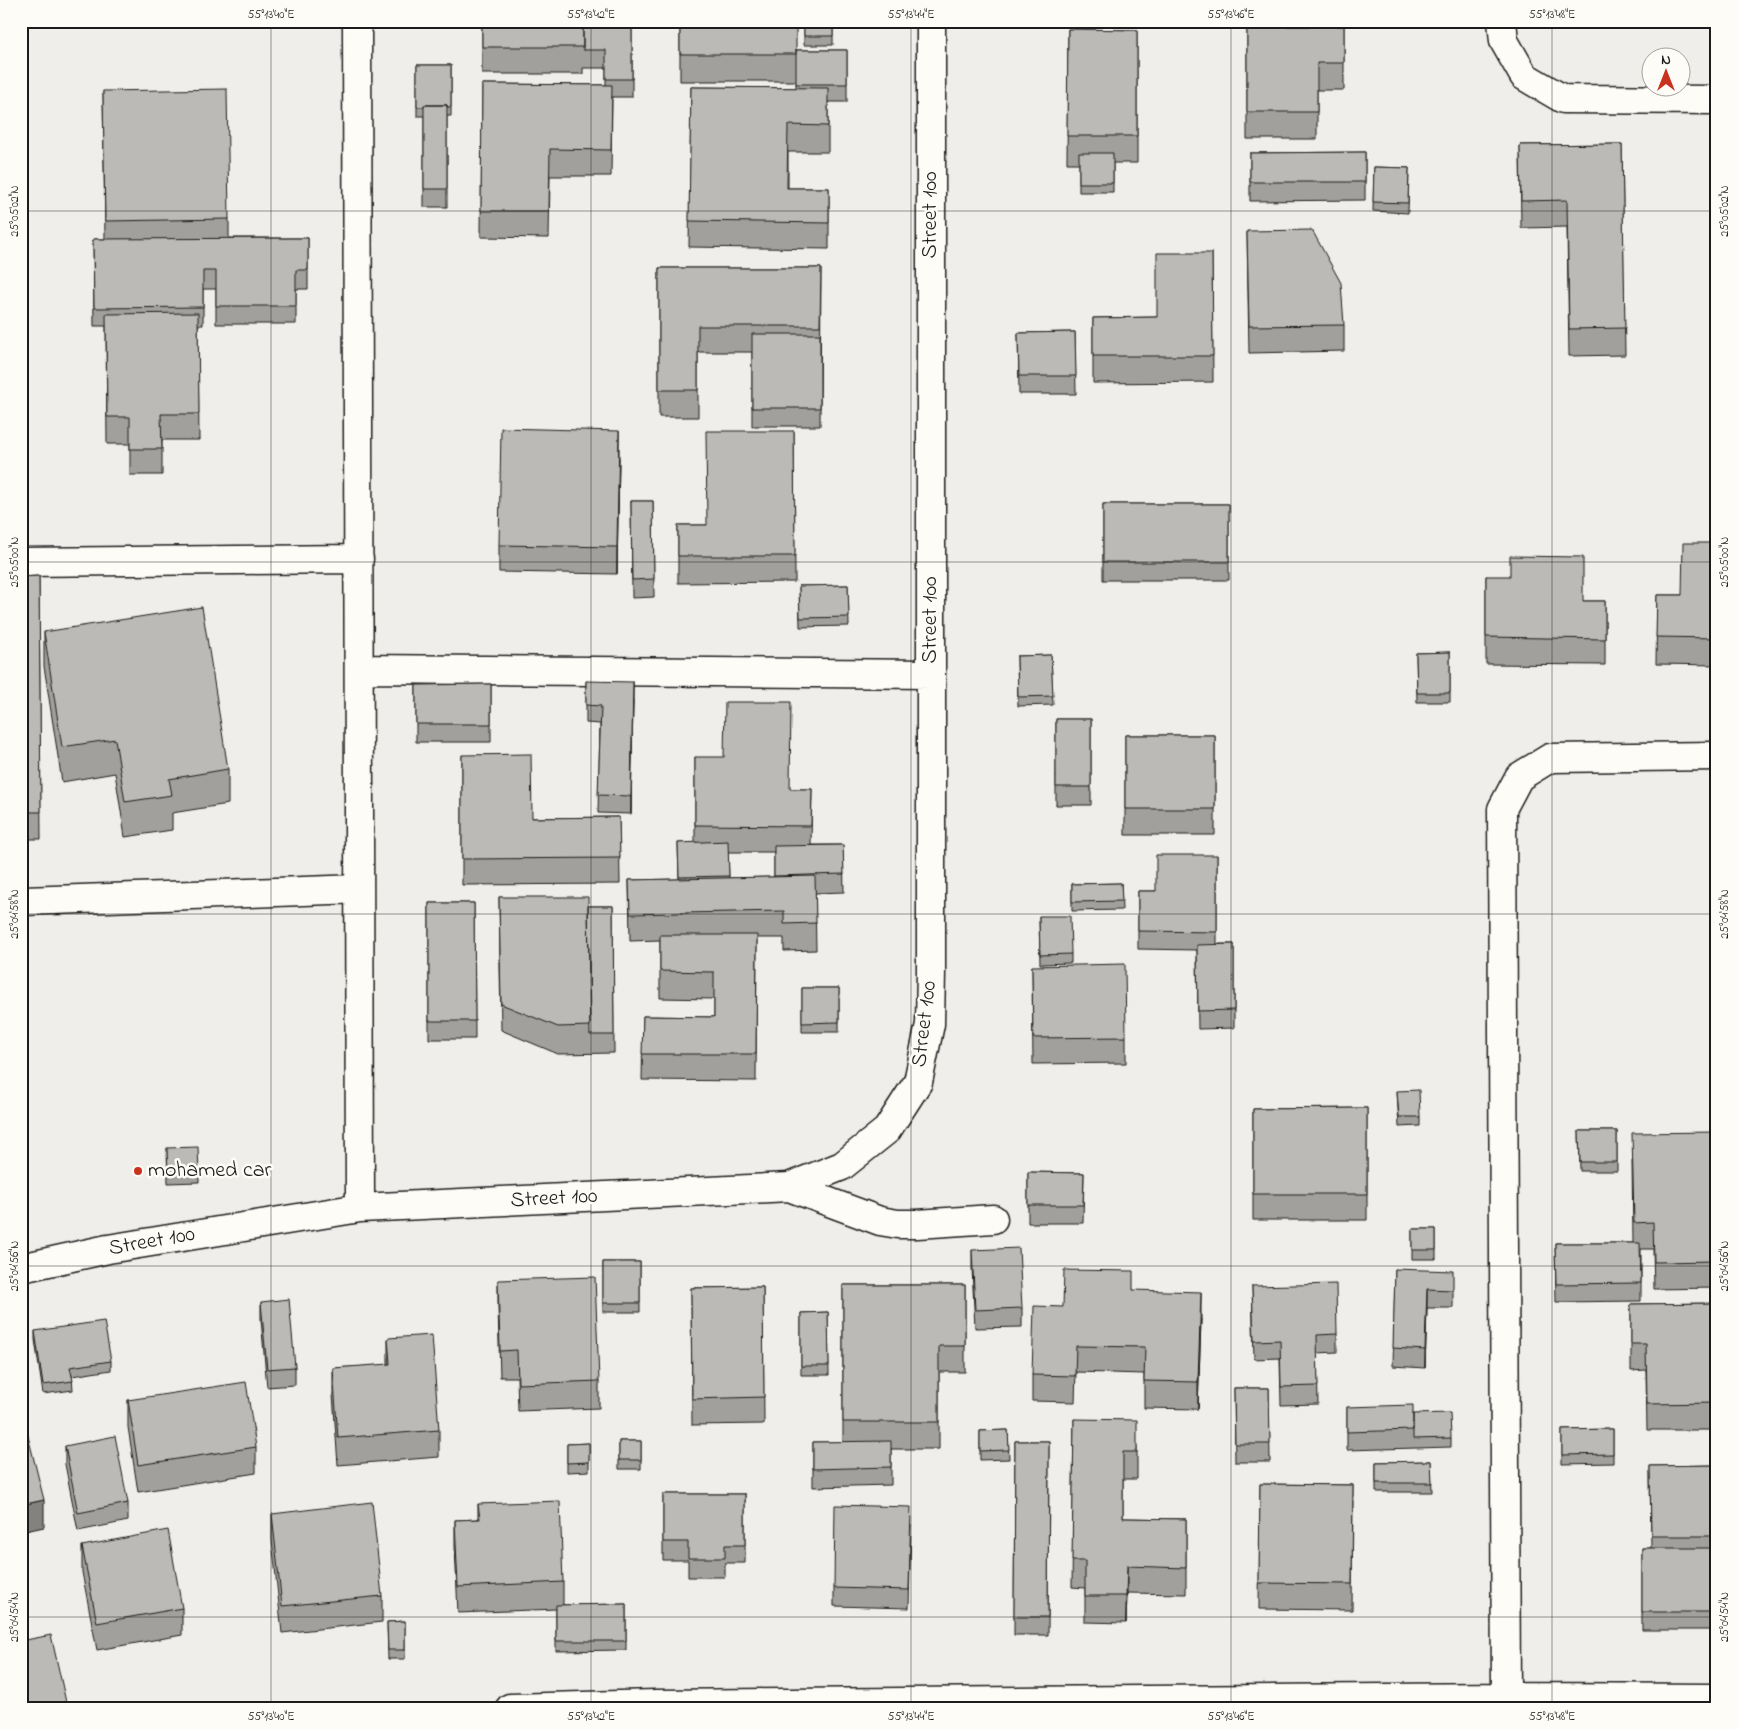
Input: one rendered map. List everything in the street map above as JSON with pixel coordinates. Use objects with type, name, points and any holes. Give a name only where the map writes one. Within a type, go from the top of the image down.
[{"type":"street","points":[[357,21],[360,1208]]},
{"type":"street","name":"Street 100","points":[[21,1268],[118,1247],[360,1208],[788,1187],[842,1166],[886,1130],[918,1082],[930,1024],[932,674],[930,21]]},
{"type":"street","points":[[1502,21],[1504,41],[1524,76],[1563,99],[1717,100]]},
{"type":"street","points":[[21,562],[358,559]]},
{"type":"street","points":[[358,669],[932,674]]},
{"type":"street","points":[[1506,1697],[1502,809],[1519,777],[1550,758],[1717,756]]},
{"type":"street","points":[[24,901],[359,889]]},
{"type":"street","points":[[788,1187],[880,1222],[917,1224],[993,1219]]},
{"type":"street","points":[[510,1708],[656,1704],[1506,1697],[1717,1698]]},
{"type":"building","points":[[482,21],[583,21],[583,47],[482,47]]},
{"type":"building","points":[[583,21],[632,21],[632,79],[606,79],[606,50],[583,50]]},
{"type":"building","points":[[680,21],[796,21],[796,54],[680,54]]},
{"type":"building","points":[[804,21],[833,21],[833,36],[804,36]]},
{"type":"building","points":[[1247,26],[1344,26],[1344,63],[1317,63],[1317,112],[1247,112]]},
{"type":"building","points":[[1068,29],[1137,30],[1137,136],[1067,136]]},
{"type":"building","points":[[796,50],[847,50],[847,84],[796,84]]},
{"type":"building","points":[[417,65],[451,65],[451,107],[447,107],[447,105],[424,105],[424,107],[417,107]]},
{"type":"building","points":[[482,84],[612,85],[611,150],[550,149],[549,211],[481,211]]},
{"type":"building","points":[[691,87],[828,88],[828,126],[788,125],[787,188],[829,188],[829,223],[689,221]]},
{"type":"building","points":[[227,89],[229,219],[105,221],[103,91]]},
{"type":"building","points":[[424,105],[447,105],[447,189],[424,189]]},
{"type":"building","points":[[1622,144],[1625,328],[1569,329],[1567,200],[1521,201],[1520,145]]},
{"type":"building","points":[[1365,152],[1365,182],[1250,182],[1250,153]]},
{"type":"building","points":[[1079,153],[1113,153],[1113,183],[1079,183]]},
{"type":"building","points":[[1374,167],[1409,168],[1408,203],[1373,202]]},
{"type":"building","points":[[1312,230],[1341,283],[1344,325],[1249,326],[1247,231]]},
{"type":"building","points":[[308,238],[308,270],[296,270],[296,306],[216,306],[216,271],[203,271],[203,307],[94,308],[93,239]]},
{"type":"building","points":[[1157,253],[1212,253],[1213,356],[1093,356],[1093,318],[1157,317]]},
{"type":"building","points":[[659,268],[821,268],[820,326],[698,326],[698,390],[659,390]]},
{"type":"building","points":[[198,313],[199,414],[161,414],[162,449],[130,449],[130,417],[107,417],[106,314]]},
{"type":"building","points":[[1075,332],[1076,376],[1019,376],[1018,333]]},
{"type":"building","points":[[752,334],[820,334],[820,408],[752,408]]},
{"type":"building","points":[[501,428],[619,431],[617,547],[499,545]]},
{"type":"building","points":[[706,431],[794,431],[795,556],[678,556],[678,525],[707,525]]},
{"type":"building","points":[[631,501],[653,501],[654,579],[632,580]]},
{"type":"building","points":[[1103,504],[1229,504],[1229,562],[1103,562]]},
{"type":"building","points":[[1683,543],[1717,543],[1717,638],[1656,637],[1657,595],[1682,595]]},
{"type":"building","points":[[1510,556],[1583,557],[1583,601],[1605,601],[1605,639],[1486,637],[1486,576],[1510,576]]},
{"type":"building","points":[[39,576],[41,812],[21,812],[21,577]]},
{"type":"building","points":[[848,585],[849,617],[800,618],[799,586]]},
{"type":"building","points":[[202,607],[228,769],[169,779],[172,795],[125,802],[115,739],[62,747],[44,632]]},
{"type":"building","points":[[1450,652],[1450,693],[1417,693],[1416,653]]},
{"type":"building","points":[[1051,655],[1053,696],[1018,697],[1017,656]]},
{"type":"building","points":[[586,681],[633,682],[631,796],[598,795],[601,706],[586,705]]},
{"type":"building","points":[[491,684],[491,724],[416,724],[416,685]]},
{"type":"building","points":[[725,702],[791,702],[790,789],[812,789],[811,826],[695,825],[695,757],[724,757]]},
{"type":"building","points":[[1056,719],[1091,719],[1091,787],[1056,787]]},
{"type":"building","points":[[1125,735],[1215,735],[1215,809],[1125,809]]},
{"type":"building","points":[[531,754],[532,818],[619,817],[620,858],[462,859],[462,755]]},
{"type":"building","points":[[728,841],[729,876],[679,877],[678,843]]},
{"type":"building","points":[[843,845],[844,874],[774,876],[774,846]]},
{"type":"building","points":[[1156,855],[1217,855],[1217,932],[1138,931],[1138,891],[1156,891]]},
{"type":"building","points":[[815,876],[816,923],[784,924],[784,911],[630,914],[629,880]]},
{"type":"building","points":[[1121,883],[1122,901],[1072,902],[1072,884]]},
{"type":"building","points":[[499,897],[588,897],[590,1026],[558,1027],[501,1004]]},
{"type":"building","points":[[429,903],[474,903],[475,1021],[429,1021]]},
{"type":"building","points":[[588,906],[613,906],[614,1035],[590,1035]]},
{"type":"building","points":[[1039,916],[1070,916],[1071,954],[1040,955]]},
{"type":"building","points":[[660,935],[757,935],[756,1054],[642,1054],[643,1016],[714,1017],[714,972],[660,971]]},
{"type":"building","points":[[1234,944],[1234,1010],[1198,1011],[1197,945]]},
{"type":"building","points":[[1125,964],[1126,1037],[1033,1038],[1032,966]]},
{"type":"building","points":[[802,988],[839,988],[839,1022],[802,1023]]},
{"type":"building","points":[[1419,1090],[1420,1117],[1399,1117],[1397,1091]]},
{"type":"building","points":[[1367,1108],[1367,1194],[1253,1194],[1253,1109]]},
{"type":"building","points":[[1579,1131],[1617,1131],[1617,1162],[1580,1162]]},
{"type":"building","points":[[1717,1132],[1717,1261],[1654,1262],[1653,1222],[1634,1223],[1632,1133]]},
{"type":"building","points":[[198,1147],[199,1173],[168,1174],[167,1148]]},
{"type":"building","points":[[1028,1172],[1084,1173],[1083,1205],[1028,1205]]},
{"type":"building","points":[[1412,1229],[1436,1229],[1436,1250],[1412,1250]]},
{"type":"building","points":[[1555,1243],[1640,1243],[1641,1283],[1556,1284]]},
{"type":"building","points":[[1019,1248],[1022,1308],[975,1310],[972,1250]]},
{"type":"building","points":[[603,1262],[640,1262],[640,1303],[603,1303]]},
{"type":"building","points":[[1395,1269],[1453,1271],[1453,1290],[1427,1289],[1425,1350],[1393,1348]]},
{"type":"building","points":[[1064,1270],[1133,1271],[1133,1290],[1201,1292],[1198,1382],[1144,1381],[1145,1347],[1076,1346],[1075,1376],[1032,1375],[1034,1306],[1063,1307]]},
{"type":"building","points":[[595,1277],[599,1381],[518,1384],[517,1350],[500,1351],[498,1280]]},
{"type":"building","points":[[1336,1284],[1337,1334],[1317,1335],[1318,1386],[1281,1387],[1280,1340],[1254,1341],[1252,1286]]},
{"type":"building","points":[[843,1285],[965,1285],[965,1346],[939,1346],[939,1422],[843,1422]]},
{"type":"building","points":[[763,1287],[764,1397],[692,1399],[691,1288]]},
{"type":"building","points":[[289,1299],[295,1367],[267,1369],[261,1302]]},
{"type":"building","points":[[1717,1303],[1717,1403],[1647,1404],[1646,1344],[1631,1344],[1631,1304]]},
{"type":"building","points":[[828,1312],[829,1366],[801,1366],[801,1313]]},
{"type":"building","points":[[104,1321],[111,1361],[70,1367],[73,1381],[43,1385],[35,1331]]},
{"type":"building","points":[[432,1335],[439,1430],[338,1438],[333,1368],[390,1364],[388,1338]]},
{"type":"building","points":[[246,1382],[256,1447],[138,1465],[128,1400]]},
{"type":"building","points":[[1234,1388],[1269,1388],[1270,1444],[1235,1444]]},
{"type":"building","points":[[1413,1405],[1413,1430],[1347,1432],[1347,1407]]},
{"type":"building","points":[[1450,1413],[1451,1438],[1413,1439],[1413,1414]]},
{"type":"building","points":[[1074,1419],[1137,1420],[1137,1452],[1123,1452],[1123,1518],[1186,1519],[1186,1568],[1127,1566],[1126,1596],[1085,1596],[1085,1561],[1072,1561]]},
{"type":"building","points":[[26,1428],[44,1500],[21,1505],[21,1429]]},
{"type":"building","points":[[1613,1429],[1613,1454],[1562,1455],[1562,1430]]},
{"type":"building","points":[[1008,1430],[1009,1450],[980,1451],[980,1431]]},
{"type":"building","points":[[115,1436],[128,1503],[78,1513],[65,1446]]},
{"type":"building","points":[[619,1441],[641,1441],[641,1460],[619,1460]]},
{"type":"building","points":[[891,1441],[891,1467],[813,1469],[813,1442]]},
{"type":"building","points":[[1015,1441],[1049,1441],[1048,1617],[1014,1617]]},
{"type":"building","points":[[589,1443],[589,1462],[567,1463],[567,1444]]},
{"type":"building","points":[[1431,1461],[1432,1483],[1376,1483],[1376,1462]]},
{"type":"building","points":[[1717,1465],[1717,1536],[1651,1536],[1650,1466]]},
{"type":"building","points":[[1260,1484],[1353,1485],[1352,1584],[1259,1583]]},
{"type":"building","points":[[663,1494],[745,1494],[745,1545],[725,1545],[725,1558],[688,1558],[688,1542],[663,1542]]},
{"type":"building","points":[[560,1501],[563,1582],[458,1587],[455,1520],[480,1519],[478,1504]]},
{"type":"building","points":[[372,1502],[382,1596],[282,1606],[272,1514]]},
{"type":"building","points":[[835,1505],[911,1507],[909,1590],[834,1588]]},
{"type":"building","points":[[168,1530],[182,1608],[97,1623],[82,1546]]},
{"type":"building","points":[[1642,1548],[1717,1548],[1717,1612],[1642,1612]]},
{"type":"building","points":[[626,1604],[626,1641],[556,1641],[556,1605]]},
{"type":"building","points":[[405,1621],[405,1650],[388,1650],[387,1622]]},
{"type":"building","points":[[51,1635],[66,1702],[37,1708],[21,1708],[21,1641]]},
{"type":"place","name":"mohamed car","points":[[138,1171]]}]
